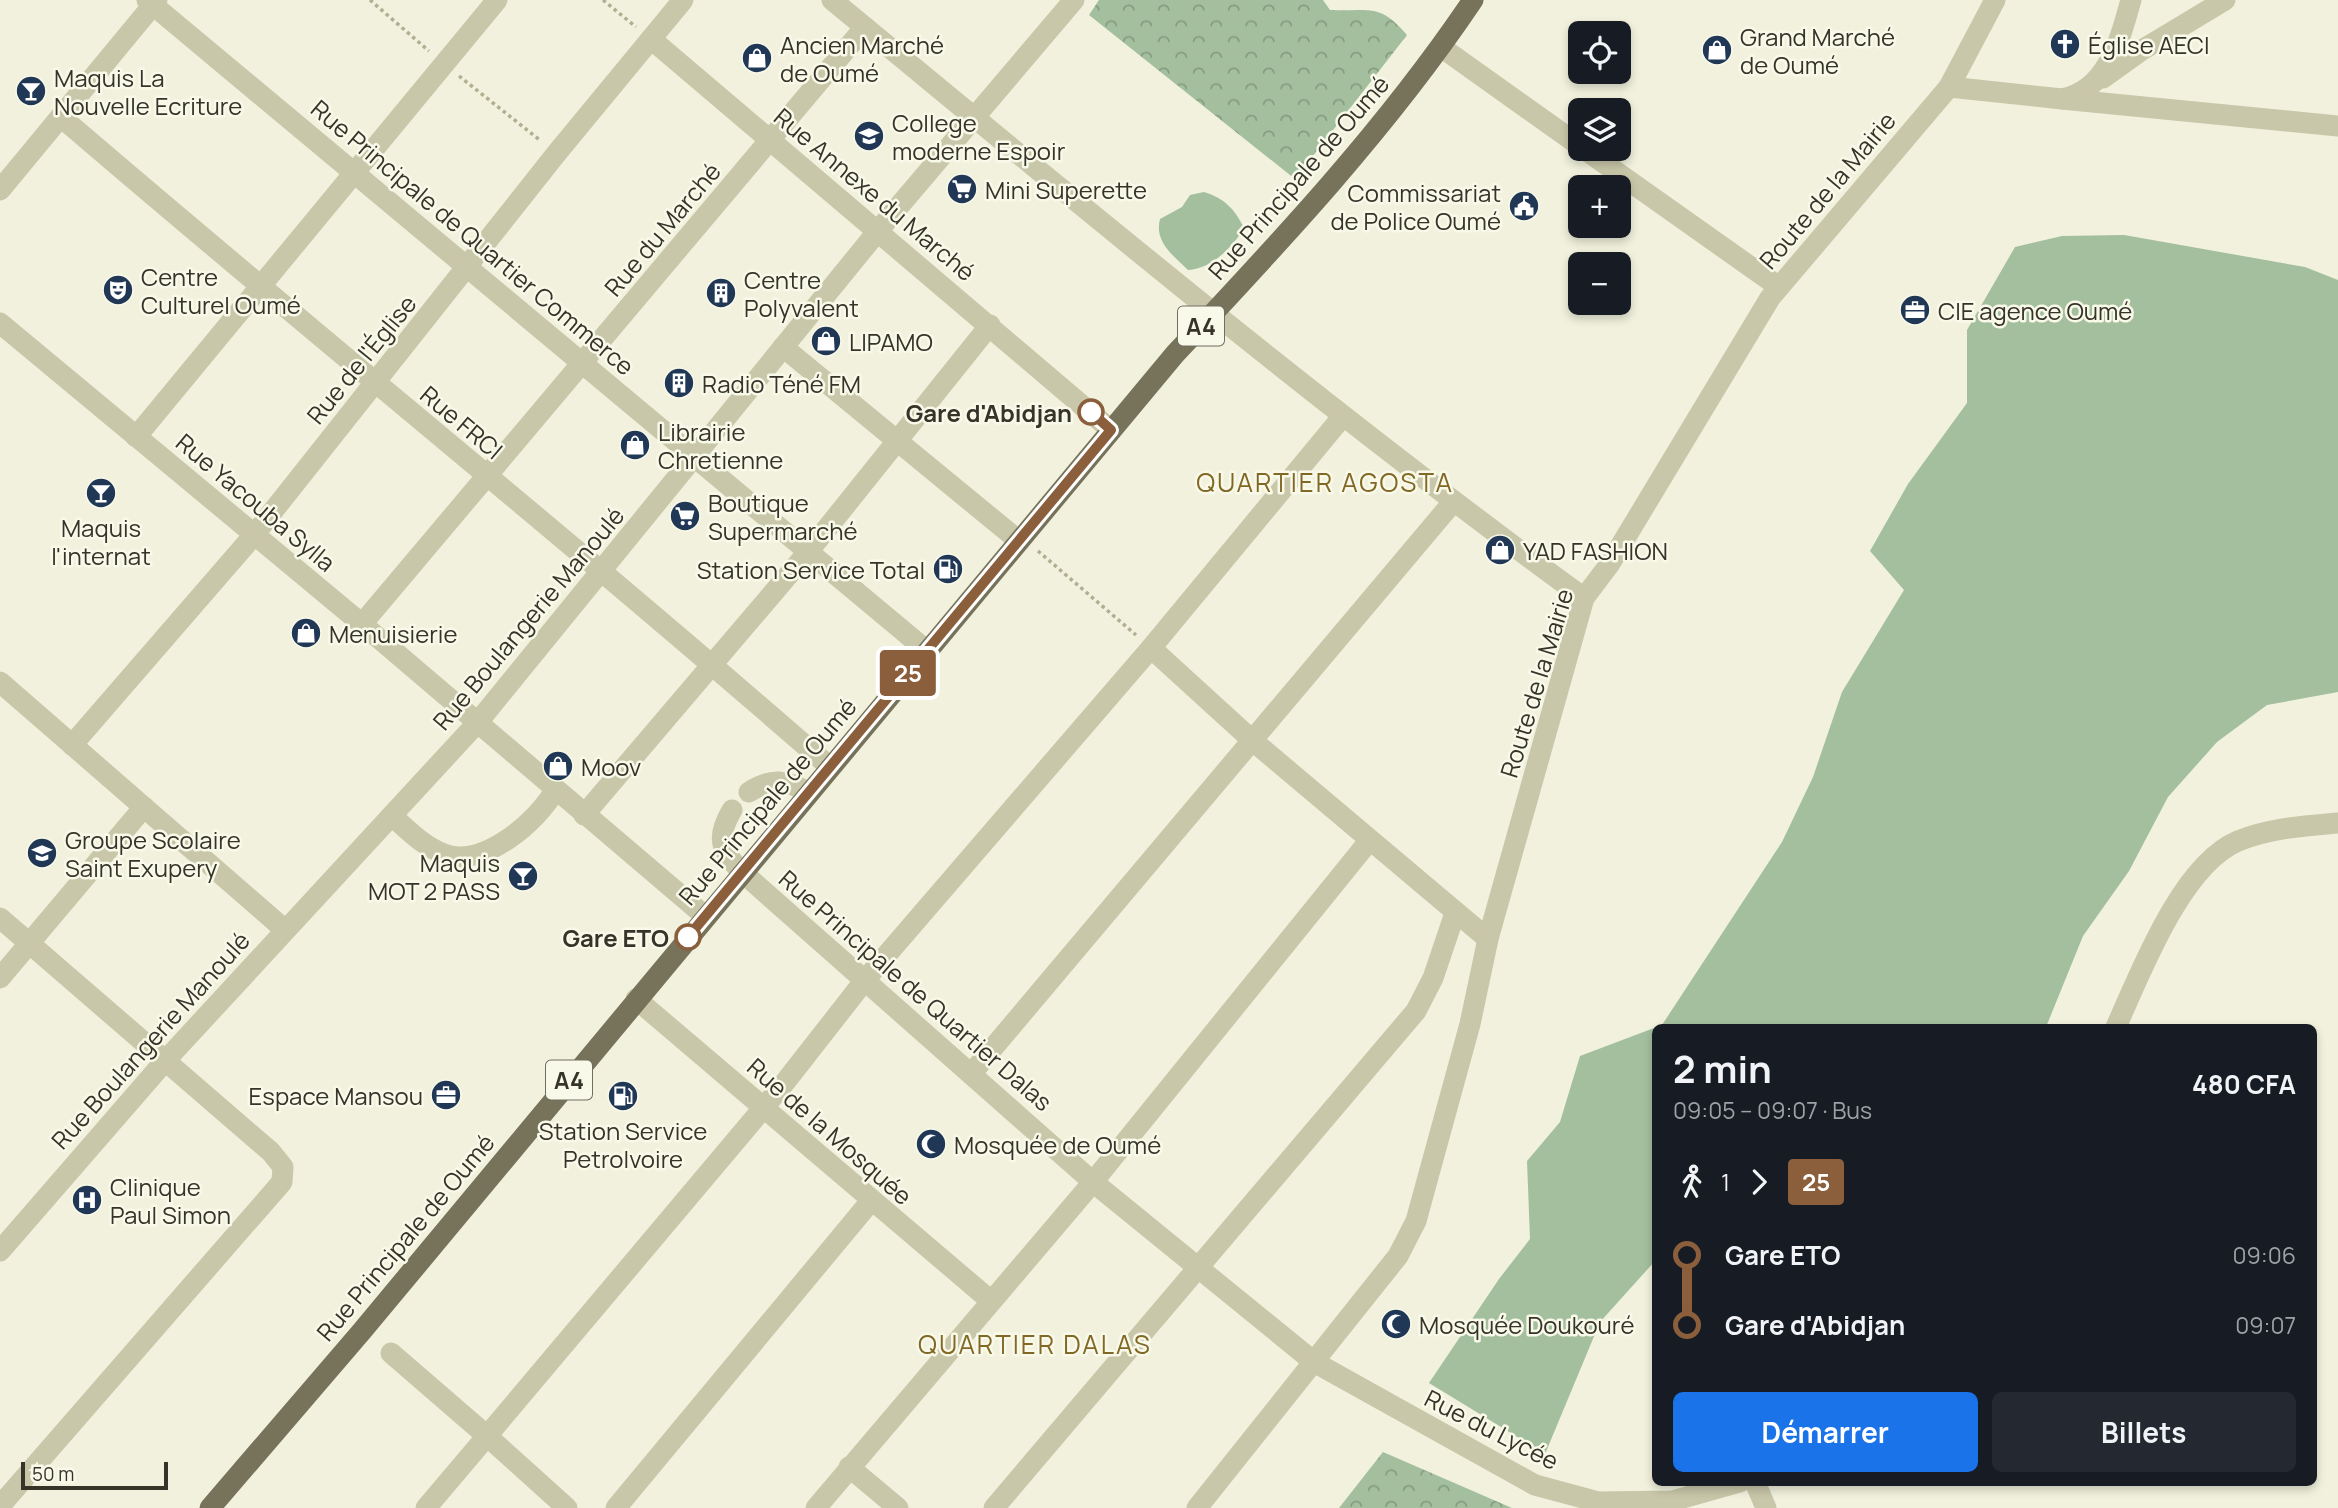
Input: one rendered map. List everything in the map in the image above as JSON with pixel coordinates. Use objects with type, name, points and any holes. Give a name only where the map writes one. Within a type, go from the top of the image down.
[{"type":"main road","name":"Rue Principale de Oumé","points":[[210,1508],[370,1321],[1111,430],[1313,204],[1441,47],[1474,0]]},
{"type":"street","points":[[136,437],[498,0]]},
{"type":"street","name":"Rue de l'Église","points":[[72,745],[254,535],[556,154],[684,0]]},
{"type":"street","points":[[832,0],[1213,313],[1453,502],[1584,598]]},
{"type":"street","name":"Rue Boulangerie Manoulé","points":[[0,1251],[284,929],[478,722],[877,232],[1074,0]]},
{"type":"street","name":"Route de la Mairie","points":[[1197,1508],[1398,1256],[1416,1221],[1470,1024],[1488,939],[1584,598],[1609,565],[1779,287],[1950,87],[1996,0]]},
{"type":"street","points":[[2096,83],[2113,55],[2131,0]]},
{"type":"street","points":[[2062,99],[2076,96],[2142,50],[2225,0]]},
{"type":"street","points":[[0,190],[152,2]]},
{"type":"street","name":"Rue Principale de Quartier Commerce","points":[[152,2],[926,650]]},
{"type":"street","name":"Rue du Marché","points":[[362,624],[584,364],[865,27]]},
{"type":"street","name":"Rue Annexe du Marché","points":[[652,39],[1111,430]]},
{"type":"street","points":[[1441,47],[1568,137]]},
{"type":"street","points":[[1950,87],[2338,126]]},
{"type":"street","name":"Rue FRCI","points":[[61,117],[259,287],[603,570],[830,767]]},
{"type":"street","points":[[1602,161],[1779,287]]},
{"type":"street","name":"Rue Yacouba Sylla","points":[[0,323],[362,624],[705,916]]},
{"type":"street","points":[[584,815],[808,552],[990,325]]},
{"type":"street","points":[[783,347],[1019,541]]},
{"type":"street","points":[[426,1508],[761,1108],[786,1082],[865,980],[1151,648],[1343,416]]},
{"type":"street","points":[[971,1074],[1453,502]]},
{"type":"street","points":[[1151,648],[1253,741],[1488,939]]},
{"type":"street","points":[[0,682],[284,929]]},
{"type":"street","points":[[749,792],[766,780],[780,780],[809,793]]},
{"type":"street","points":[[392,816],[425,845],[447,856],[468,856],[490,849],[527,826],[543,811],[555,790]]},
{"type":"street","points":[[0,978],[144,807]]},
{"type":"street","name":"Rue Principale de Quartier Dalas","points":[[732,810],[723,825],[721,837],[726,854],[742,872],[1093,1182],[1314,1362]]},
{"type":"street","points":[[2117,1024],[2157,935],[2199,870],[2235,842],[2281,828],[2338,823]]},
{"type":"street","points":[[816,1508],[1093,1182],[1369,841]]},
{"type":"street","points":[[994,1508],[1416,1011],[1433,978],[1455,913]]},
{"type":"street","points":[[0,918],[271,1152],[283,1167],[282,1182],[0,1506]]},
{"type":"street","name":"Rue de la Mosquée","points":[[636,999],[870,1202],[991,1301]]},
{"type":"street","points":[[615,1508],[870,1202]]},
{"type":"street","points":[[391,1353],[567,1508]]},
{"type":"street","name":"Rue du Lycée","points":[[1314,1362],[1535,1485],[1598,1502],[1672,1502],[1726,1486]]},
{"type":"street","points":[[849,1467],[898,1508]]},
{"type":"street","points":[[1757,1486],[1766,1508]]},
{"type":"path","points":[[370,0],[445,65],[556,154]]},
{"type":"path","points":[[603,0],[652,39]]},
{"type":"path","points":[[1046,559],[1151,648]]},
{"type":"green space","points":[[1099,0],[1323,0],[1330,10],[1381,13],[1389,17],[1407,35],[1295,179],[1089,15]]},
{"type":"green space","points":[[1204,192],[1228,205],[1244,228],[1220,256],[1205,266],[1188,270],[1162,241],[1160,219],[1182,207],[1190,195]]},
{"type":"green space","points":[[2124,235],[2305,267],[2338,280],[2338,692],[2267,705],[2217,742],[2168,797],[2129,871],[2083,936],[2047,1024],[1663,1024],[1782,842],[1813,777],[1842,692],[1904,590],[1870,551],[1908,484],[1967,403],[1967,330],[2015,247],[2062,236]]},
{"type":"green space","points":[[1652,1029],[1652,1264],[1600,1322],[1545,1454],[1429,1383],[1499,1279],[1530,1239],[1527,1161],[1560,1122],[1580,1056]]},
{"type":"green space","points":[[1383,1452],[1512,1508],[1339,1508]]},
{"type":"bus line","name":"25","points":[[688,937],[1111,430],[1091,412]]},
{"type":"place","name":"Église AECI","points":[[2065,44]]},
{"type":"place","name":"Grand Marché de Oumé","points":[[1717,50]]},
{"type":"place","name":"Ancien Marché de Oumé","points":[[757,58]]},
{"type":"place","name":"Maquis La Nouvelle Ecriture","points":[[31,91]]},
{"type":"place","name":"College moderne Espoir","points":[[869,136]]},
{"type":"place","name":"Mini Superette","points":[[962,189]]},
{"type":"place","name":"Commissariat de Police Oumé","points":[[1524,206]]},
{"type":"place","name":"Centre Culturel Oumé","points":[[118,290]]},
{"type":"place","name":"Centre Polyvalent","points":[[721,293]]},
{"type":"place","name":"CIE agence Oumé","points":[[1915,310]]},
{"type":"place","name":"LIPAMO","points":[[826,341]]},
{"type":"place","name":"Radio Téné FM","points":[[679,383]]},
{"type":"place","name":"Gare d'Abidjan","points":[[1091,412]]},
{"type":"place","name":"Librairie Chretienne","points":[[635,445]]},
{"type":"place","name":"Maquis l'internat","points":[[101,493]]},
{"type":"place","name":"Boutique Supermarché","points":[[685,516]]},
{"type":"place","name":"YAD FASHION","points":[[1500,550]]},
{"type":"place","name":"Station Service Total","points":[[948,569]]},
{"type":"place","name":"Menuisierie","points":[[306,633]]},
{"type":"place","name":"Moov","points":[[558,766]]},
{"type":"place","name":"Groupe Scolaire Saint Exupery","points":[[42,853]]},
{"type":"place","name":"Maquis MOT 2 PASS","points":[[523,876]]},
{"type":"place","name":"Gare ETO","points":[[688,937]]},
{"type":"place","name":"Espace Mansou","points":[[446,1095]]},
{"type":"place","name":"Station Service PetroIvoire","points":[[623,1096]]},
{"type":"place","name":"Mosquée de Oumé","points":[[931,1144]]},
{"type":"place","name":"Clinique Paul Simon","points":[[87,1200]]},
{"type":"place","name":"Mosquée Doukouré","points":[[1396,1324]]},
{"type":"district","name":"QUARTIER AGOSTA","points":[[1325,482]]},
{"type":"district","name":"QUARTIER DALAS","points":[[1035,1344]]}]
